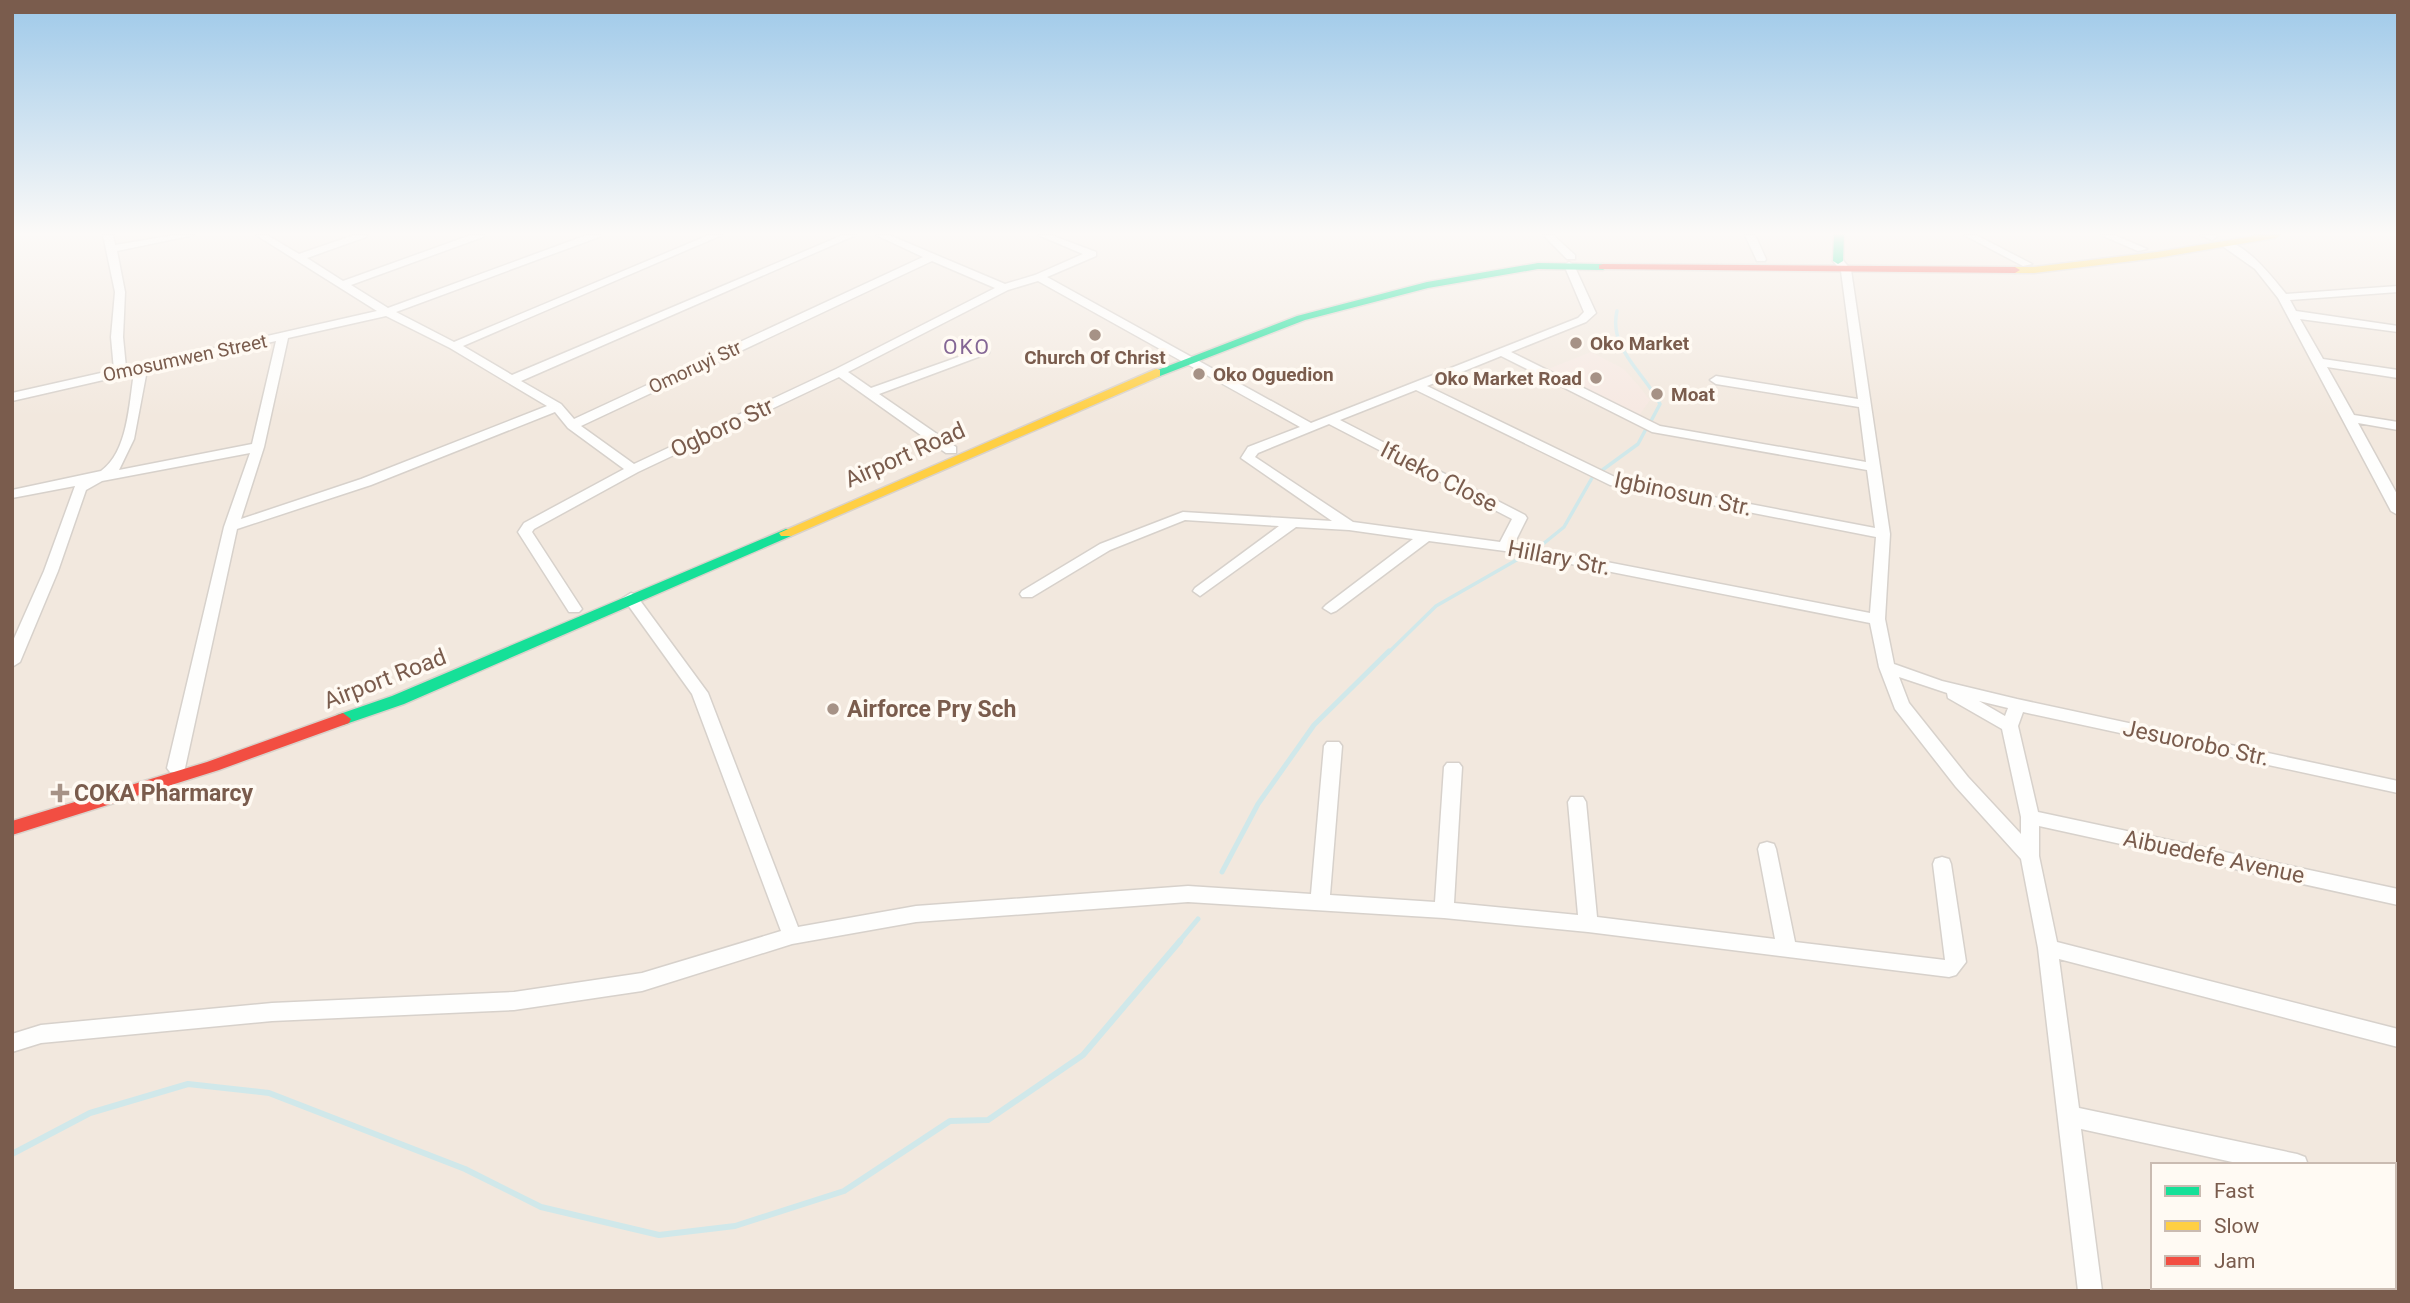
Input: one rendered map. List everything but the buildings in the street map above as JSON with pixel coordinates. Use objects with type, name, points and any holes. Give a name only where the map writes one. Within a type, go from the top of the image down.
[{"type":"main road","name":"Airport Road","points":[[12,814],[176,768],[413,680],[951,450],[1009,422],[1182,356],[1301,318],[1386,296]]},
{"type":"main road","name":"Airport Road","points":[[12,828],[122,796],[326,727],[471,670],[1182,356]]},
{"type":"street","points":[[120,296],[117,337],[120,372]]},
{"type":"street","points":[[360,296],[454,346],[556,407],[572,425],[633,469]]},
{"type":"street","name":"Omosumwen Street","points":[[12,397],[387,312],[430,296]]},
{"type":"street","points":[[454,346],[572,296]]},
{"type":"street","points":[[512,380],[707,296]]},
{"type":"street","name":"Omoruyi Str","points":[[572,425],[848,296]]},
{"type":"street","name":"Ogboro Str","points":[[574,609],[525,533],[529,526],[633,469],[840,372],[989,296]]},
{"type":"street","points":[[1073,296],[1310,427],[1588,317],[1590,313],[1583,296]]},
{"type":"street","points":[[1847,296],[1883,534],[1877,619],[1887,667],[1901,705],[1962,782],[2030,856]]},
{"type":"street","points":[[2300,296],[2283,297],[2349,418],[2391,483],[2398,511]]},
{"type":"street","points":[[2292,314],[2398,329]]},
{"type":"street","points":[[176,768],[231,527],[258,447],[283,336]]},
{"type":"street","points":[[870,393],[985,351]]},
{"type":"street","points":[[1501,352],[1657,429],[1874,467]]},
{"type":"street","points":[[2318,362],[2398,374]]},
{"type":"street","points":[[12,662],[51,571],[80,488],[91,479],[110,472],[123,455],[141,368]]},
{"type":"street","points":[[840,372],[951,450]]},
{"type":"street","points":[[1716,380],[1865,404]]},
{"type":"street","name":"Igbinosun Str.","points":[[1418,386],[1615,482],[1883,534]]},
{"type":"street","points":[[231,527],[366,482],[556,407]]},
{"type":"street","points":[[2349,418],[2398,425]]},
{"type":"street","name":"Ifueko Close","points":[[1329,419],[1520,518],[1505,547]]},
{"type":"street","name":"Hillary Str.","points":[[1310,427],[1253,450],[1248,458],[1349,526],[1505,547],[1877,619]]},
{"type":"street","points":[[12,494],[258,447]]},
{"type":"street","points":[[1027,594],[1105,547],[1183,516],[1349,526]]},
{"type":"street","points":[[1200,591],[1291,524]]},
{"type":"street","points":[[1331,608],[1425,537]]},
{"type":"street","points":[[631,598],[700,693],[792,936]]},
{"type":"street","points":[[1887,667],[1938,685],[2010,726]]},
{"type":"street","name":"Jesuorobo Str.","points":[[1938,685],[2017,705],[2398,787]]},
{"type":"street","points":[[2017,705],[2010,726],[2030,817],[2030,856],[2048,948],[2071,1118],[2090,1291]]},
{"type":"street","points":[[1320,902],[1333,746]]},
{"type":"street","points":[[1444,910],[1453,767]]},
{"type":"street","points":[[1577,802],[1588,924]]},
{"type":"street","name":"Aibuedefe Avenue","points":[[2030,817],[2398,897]]},
{"type":"street","points":[[1767,849],[1787,950]]},
{"type":"street","points":[[12,1043],[41,1034],[272,1012],[514,1001],[642,982],[792,936],[916,914],[1188,894],[1444,910],[1588,924],[1949,969],[1956,962],[1942,864]]},
{"type":"street","points":[[2048,948],[2398,1038]]},
{"type":"street","points":[[2071,1118],[2287,1163]]},
{"type":"shaded area","points":[[12,296],[2398,296],[2398,1291],[12,1291]]},
{"type":"shaded area","name":"Oko Market Road","points":[[1591,352],[1624,369],[1650,400],[1639,416],[1543,371]]},
{"type":"waterway","points":[[1617,311],[1616,325],[1623,349],[1660,404],[1651,421]]},
{"type":"waterway","points":[[1601,471],[1638,444],[1646,429]]},
{"type":"waterway","points":[[1543,544],[1564,527],[1592,478]]},
{"type":"waterway","points":[[1388,653],[1436,606],[1520,558]]},
{"type":"waterway","points":[[1222,872],[1258,804],[1314,725],[1389,651]]},
{"type":"waterway","points":[[1178,943],[1198,919]]},
{"type":"waterway","points":[[12,1154],[90,1113],[188,1084],[269,1093],[465,1169],[541,1207],[659,1235],[735,1226],[844,1191],[950,1121],[988,1120],[1083,1055],[1180,941]]},
{"type":"traffic: fast","points":[[1156,373],[1301,318],[1386,296]]},
{"type":"traffic: fast","points":[[343,719],[398,700],[786,533]]},
{"type":"traffic: slow","points":[[786,533],[1156,373]]},
{"type":"traffic: jam","points":[[12,828],[213,766],[343,719]]},
{"type":"place","name":"Church Of Christ","points":[[1095,335]]},
{"type":"place","name":"Oko Market","points":[[1576,343]]},
{"type":"place","name":"Oko Oguedion","points":[[1199,374]]},
{"type":"place","name":"Oko Market Road","points":[[1596,378]]},
{"type":"place","name":"Moat","points":[[1657,394]]},
{"type":"place","name":"Airforce Pry Sch","points":[[833,709]]},
{"type":"place","name":"COKA Pharmarcy","points":[[60,793]]},
{"type":"district","name":"OKO","points":[[967,347]]}]
